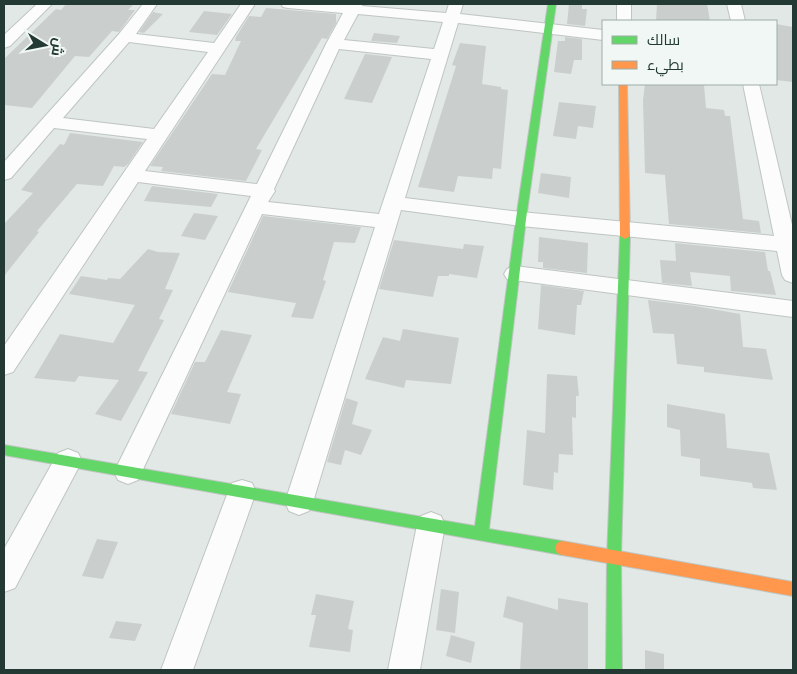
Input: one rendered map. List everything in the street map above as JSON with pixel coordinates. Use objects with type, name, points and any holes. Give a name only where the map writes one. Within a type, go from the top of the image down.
[{"type":"street","points":[[4,42],[45,4]]},
{"type":"street","points":[[8,165],[125,37],[150,4]]},
{"type":"street","points":[[4,365],[248,4]]},
{"type":"street","points":[[288,4],[454,11],[547,29],[602,35]]},
{"type":"street","points":[[481,534],[521,219],[552,4]]},
{"type":"street","points":[[624,4],[624,20]]},
{"type":"street","points":[[734,4],[738,20]]},
{"type":"street","points":[[128,472],[334,44],[355,7]]},
{"type":"street","points":[[299,502],[454,11]]},
{"type":"street","points":[[4,23],[23,25]]},
{"type":"street","points":[[125,37],[218,48]]},
{"type":"street","points":[[334,44],[440,55]]},
{"type":"street","points":[[614,670],[614,557],[624,229],[624,85]]},
{"type":"street","points":[[751,85],[790,245],[793,276]]},
{"type":"street","points":[[48,122],[160,135]]},
{"type":"street","points":[[132,175],[261,199],[390,212],[521,219],[790,245]]},
{"type":"street","points":[[514,274],[793,309]]},
{"type":"street","points":[[4,450],[793,589]]},
{"type":"street","points":[[4,578],[68,462]]},
{"type":"street","points":[[177,670],[242,492]]},
{"type":"street","points":[[404,670],[431,525]]},
{"type":"building","points":[[66,4],[134,4],[128,10],[135,10],[119,32],[112,31],[89,57],[75,56],[32,108],[4,105],[4,59],[56,9],[61,10]]},
{"type":"building","points":[[569,4],[582,4],[582,9],[587,9],[585,26],[567,24]]},
{"type":"building","points":[[657,4],[707,4],[710,20],[656,20]]},
{"type":"building","points":[[266,8],[336,14],[336,23],[327,39],[322,38],[256,149],[262,150],[246,181],[161,171],[163,167],[150,166],[212,74],[225,75],[241,41],[235,41],[236,37],[249,16],[261,17]]},
{"type":"building","points":[[204,11],[232,14],[217,35],[189,32]]},
{"type":"building","points":[[153,12],[163,14],[144,33],[139,32]]},
{"type":"building","points":[[777,24],[793,27],[793,82],[777,80]]},
{"type":"building","points":[[374,33],[400,36],[397,43],[371,41]]},
{"type":"building","points":[[565,37],[582,39],[582,60],[574,60],[571,74],[554,72],[558,41],[565,41]]},
{"type":"building","points":[[460,43],[486,46],[482,84],[508,90],[501,169],[493,168],[492,179],[458,176],[454,192],[418,187],[456,66],[452,65]]},
{"type":"building","points":[[365,54],[392,57],[372,103],[344,99]]},
{"type":"building","points":[[645,85],[704,85],[706,108],[724,110],[725,116],[730,116],[743,219],[759,221],[761,233],[669,224],[665,175],[645,173],[643,100]]},
{"type":"building","points":[[559,102],[596,106],[593,128],[578,126],[576,139],[553,136]]},
{"type":"building","points":[[70,133],[143,142],[128,164],[124,167],[114,166],[103,186],[77,184],[37,231],[39,232],[4,276],[4,224],[33,193],[21,190],[60,144],[64,145]]},
{"type":"building","points":[[541,173],[571,177],[569,198],[538,193]]},
{"type":"building","points":[[152,186],[218,194],[211,207],[144,201]]},
{"type":"building","points":[[194,213],[218,216],[205,240],[181,236]]},
{"type":"building","points":[[263,216],[361,227],[355,243],[334,242],[323,280],[326,281],[313,319],[291,317],[296,303],[228,292]]},
{"type":"building","points":[[539,237],[588,243],[587,273],[543,268],[543,262],[538,262]]},
{"type":"building","points":[[394,240],[463,249],[464,244],[484,246],[477,278],[449,274],[449,276],[438,276],[433,297],[379,289]]},
{"type":"building","points":[[675,243],[765,252],[768,271],[770,271],[776,295],[731,291],[730,276],[690,272],[692,286],[662,283],[660,260],[676,261]]},
{"type":"building","points":[[148,249],[158,252],[180,253],[165,289],[173,290],[159,319],[164,320],[138,371],[148,372],[121,421],[95,414],[119,380],[79,376],[75,382],[34,378],[60,334],[113,343],[135,305],[69,294],[81,276],[107,280],[108,278],[120,279]]},
{"type":"building","points":[[541,285],[584,291],[581,305],[577,305],[575,335],[538,329]]},
{"type":"building","points":[[648,300],[740,314],[743,347],[766,349],[773,380],[704,372],[704,367],[677,364],[674,334],[653,333]]},
{"type":"building","points":[[403,329],[459,338],[451,384],[406,380],[404,388],[365,379],[383,337],[400,341]]},
{"type":"building","points":[[221,330],[252,335],[227,392],[241,394],[230,424],[171,414],[195,362],[205,362]]},
{"type":"building","points":[[547,374],[577,376],[579,396],[576,396],[576,418],[572,417],[573,455],[559,454],[558,473],[554,472],[553,490],[523,485],[527,430],[545,433]]},
{"type":"building","points":[[346,398],[358,402],[352,424],[372,430],[361,455],[345,450],[341,465],[327,462]]},
{"type":"building","points":[[667,404],[725,414],[727,448],[769,453],[777,490],[753,488],[752,483],[700,476],[700,459],[681,456],[680,430],[667,427]]},
{"type":"building","points":[[97,539],[118,542],[103,579],[82,576]]},
{"type":"building","points":[[441,589],[459,592],[455,633],[436,630]]},
{"type":"building","points":[[316,594],[354,601],[348,629],[353,630],[350,652],[309,647],[316,615],[311,615]]},
{"type":"building","points":[[507,596],[558,610],[558,598],[588,603],[588,670],[520,670],[523,623],[503,617]]},
{"type":"building","points":[[116,621],[142,624],[135,641],[109,638]]},
{"type":"building","points":[[451,635],[475,642],[471,663],[446,656]]},
{"type":"building","points":[[645,650],[664,654],[664,670],[645,670]]},
{"type":"traffic: fast","points":[[481,534],[521,219],[552,4]]},
{"type":"traffic: fast","points":[[614,670],[614,557],[625,236]]},
{"type":"traffic: fast","points":[[4,450],[562,548]]},
{"type":"traffic: slow","points":[[623,85],[625,236]]},
{"type":"traffic: slow","points":[[562,548],[793,589]]}]
